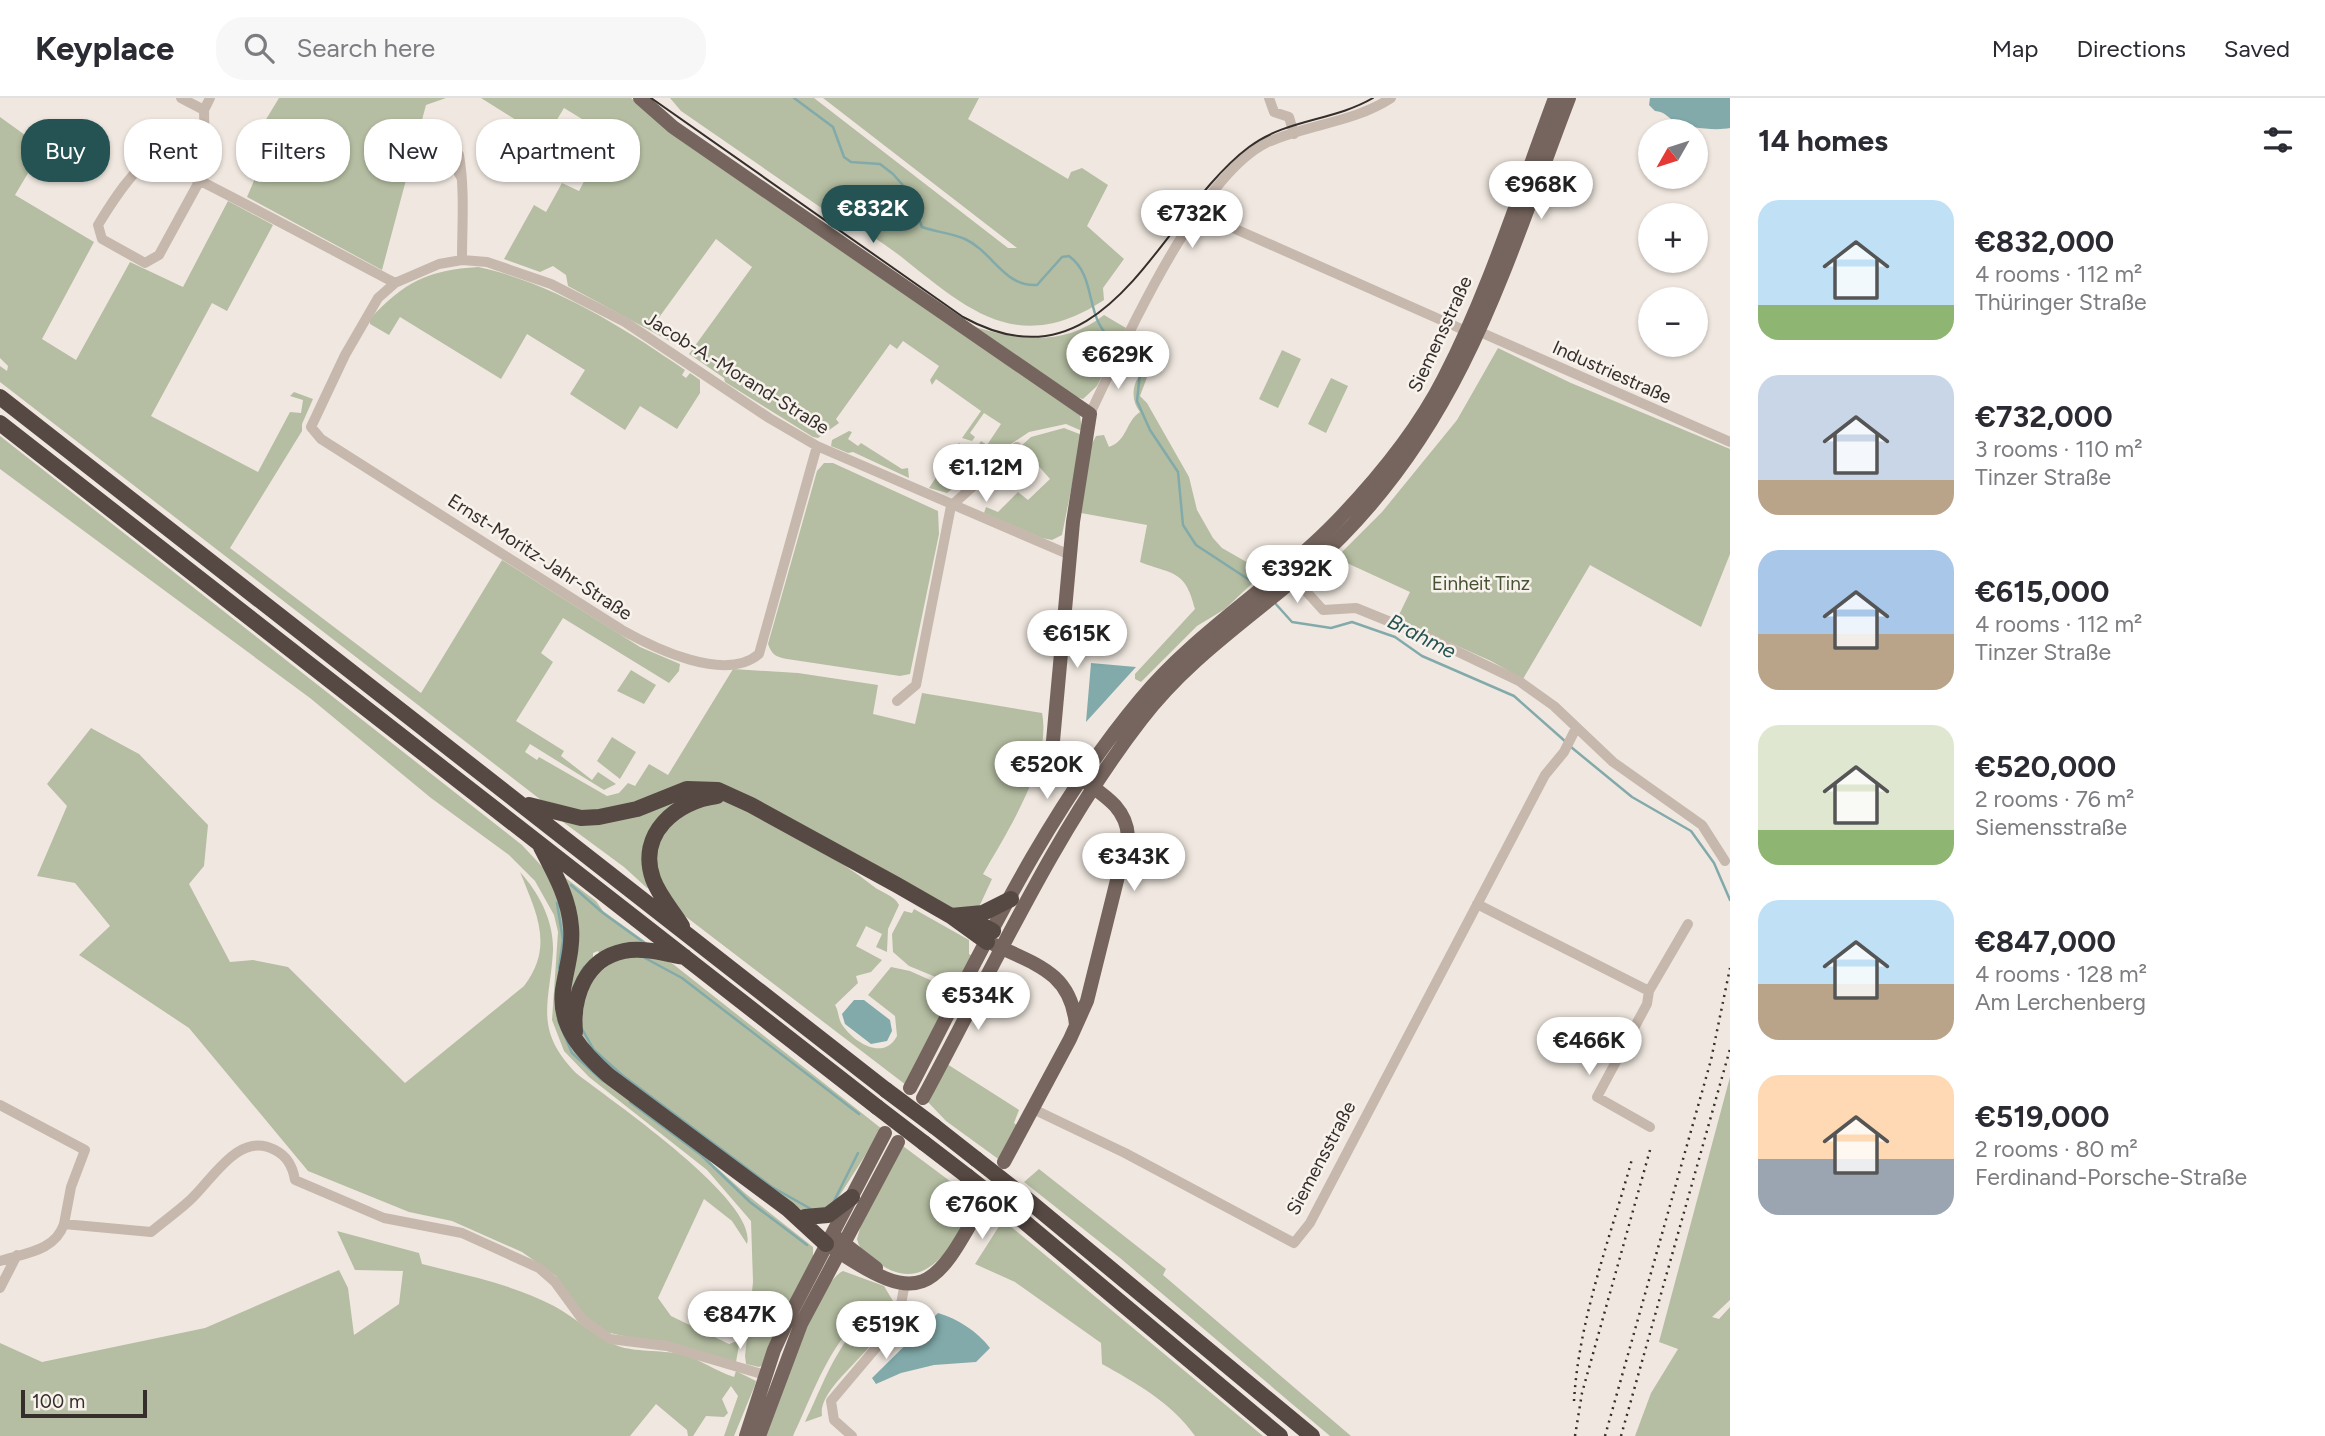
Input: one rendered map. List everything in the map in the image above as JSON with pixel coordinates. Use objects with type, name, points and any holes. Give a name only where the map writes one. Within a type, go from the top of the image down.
[{"type":"highway","points":[[0,397],[1018,1192],[1312,1436]]},
{"type":"highway","points":[[0,424],[1009,1209],[1280,1436]]},
{"type":"highway","points":[[520,803],[581,817],[599,817],[637,810],[687,789],[710,788],[751,805],[958,916],[990,936]]},
{"type":"highway","points":[[686,934],[653,880],[649,863],[651,846],[664,821],[679,808],[697,800],[727,795]]},
{"type":"highway","points":[[538,842],[568,908],[572,943],[562,1007],[576,1040],[593,1063],[835,1243]]},
{"type":"highway","points":[[958,916],[983,913],[1011,899]]},
{"type":"highway","points":[[576,1040],[574,1020],[579,989],[596,966],[624,951],[640,950],[687,957]]},
{"type":"highway","points":[[805,1217],[828,1214],[852,1197]]},
{"type":"highway","points":[[788,1209],[805,1217],[835,1243]]},
{"type":"main road","points":[[640,98],[696,143],[1090,414],[1069,555],[1053,734],[1056,752],[1065,766],[1072,795]]},
{"type":"main road","name":"Siemensstraße","points":[[1473,332],[1555,98]]},
{"type":"main road","name":"Siemensstraße","points":[[923,1098],[1088,783],[1169,686],[1258,601],[1343,535],[1403,466],[1441,410],[1569,98]]},
{"type":"main road","points":[[1004,1162],[1076,1025],[1093,979],[1112,908],[1128,828],[1122,813],[1065,766]]},
{"type":"main road","name":"Siemensstraße","points":[[910,1088],[1011,899],[1072,795],[1088,783]]},
{"type":"main road","points":[[990,936],[1003,949],[1051,974],[1070,995],[1076,1025]]},
{"type":"main road","points":[[1070,995],[1093,979]]},
{"type":"main road","points":[[759,1436],[790,1349],[852,1197],[886,1133]]},
{"type":"main road","points":[[746,1436],[765,1375],[792,1311],[898,1142]]},
{"type":"main road","points":[[835,1243],[874,1276],[905,1283],[932,1277],[951,1260],[981,1205]]},
{"type":"street","points":[[181,98],[204,110]]},
{"type":"street","points":[[204,119],[204,110],[210,98]]},
{"type":"street","points":[[1269,98],[1274,112],[1289,117],[1294,134]]},
{"type":"street","points":[[1090,414],[1122,349],[1197,212],[1240,162],[1266,144],[1370,111],[1391,98]]},
{"type":"street","points":[[155,158],[200,180],[159,255],[152,261],[145,263],[102,239],[98,225],[146,160],[155,158]]},
{"type":"street","points":[[204,182],[394,283]]},
{"type":"street","points":[[461,182],[462,260]]},
{"type":"street","name":"Industriestraße","points":[[1197,212],[1730,442]]},
{"type":"street","name":"Jacob-A.-Morand-Straße","points":[[315,434],[311,427],[313,419],[345,355],[367,314],[394,283],[439,264],[462,260],[506,266],[551,284],[625,322],[769,418],[817,446],[1069,555]]},
{"type":"street","points":[[551,284],[557,272]]},
{"type":"street","name":"Ernst-Moritz-Jahr-Straße","points":[[315,434],[622,630],[661,652],[697,662],[719,663],[750,662],[759,654],[817,446]]},
{"type":"street","points":[[897,701],[916,685],[951,506],[1017,447]]},
{"type":"street","points":[[1291,574],[1323,610],[1356,608],[1486,664],[1524,684],[1554,706],[1575,731],[1613,762],[1702,825],[1725,861]]},
{"type":"street","name":"Siemensstraße","points":[[1033,1109],[1125,1153],[1294,1243],[1310,1223],[1545,775],[1564,752],[1575,731]]},
{"type":"street","points":[[1477,904],[1648,991]]},
{"type":"street","points":[[1650,1127],[1597,1097],[1647,1004],[1648,991],[1688,923]]},
{"type":"street","points":[[0,1105],[85,1150],[71,1187],[59,1238],[50,1245],[0,1261]]},
{"type":"street","points":[[64,1224],[151,1231],[191,1200],[233,1155],[248,1147],[264,1146],[282,1155],[293,1171],[295,1180],[384,1217],[462,1233],[539,1268],[555,1282],[582,1320],[610,1339],[667,1346],[765,1375]]},
{"type":"street","points":[[0,1289],[17,1255]]},
{"type":"street","points":[[852,1436],[834,1420],[831,1401],[891,1330],[901,1304],[905,1283]]},
{"type":"green space","points":[[279,98],[446,98],[426,105],[422,119],[364,119],[364,182],[405,182],[382,270],[247,197],[253,182],[350,182],[350,119],[266,119]]},
{"type":"green space","points":[[481,98],[631,98],[1080,415],[1082,431],[1066,424],[1029,432],[990,458],[978,446],[981,441],[987,445],[1001,424],[984,413],[970,433],[975,437],[972,441],[962,438],[981,411],[936,379],[932,385],[930,380],[939,366],[903,341],[897,349],[890,344],[836,419],[839,423],[818,438],[813,437],[725,382],[724,378],[689,354],[752,267],[716,239],[655,323],[674,337],[680,335],[675,344],[568,286],[566,275],[553,266],[540,272],[504,259],[534,205],[546,212],[562,183],[579,191],[584,182],[640,182],[640,119],[582,119],[564,108],[557,119],[515,119]]},
{"type":"green space","points":[[670,98],[814,98],[1008,248],[1017,248],[823,98],[979,98],[968,119],[1068,179],[1071,172],[1082,168],[1108,185],[1087,226],[1124,259],[1103,288],[1104,300],[1073,317],[1045,325],[1019,325],[994,319],[947,293],[891,249],[836,212],[833,216],[681,111]]},
{"type":"green space","points":[[0,117],[21,132],[23,182],[15,195],[94,242],[42,339],[76,360],[130,262],[183,287],[228,201],[273,225],[227,311],[212,303],[151,416],[258,472],[290,412],[301,413],[303,400],[290,396],[294,392],[313,399],[302,424],[302,431],[230,548],[421,693],[502,560],[640,647],[680,664],[679,671],[669,683],[563,618],[541,653],[553,662],[516,721],[564,751],[561,756],[592,780],[598,772],[616,784],[604,790],[530,744],[525,752],[537,760],[539,757],[607,796],[619,793],[628,783],[635,786],[649,764],[668,775],[733,669],[798,673],[878,685],[873,714],[915,724],[922,693],[1042,713],[1043,733],[1034,775],[1015,818],[983,874],[992,879],[979,907],[957,910],[948,907],[741,793],[655,796],[593,814],[541,800],[0,382],[0,366],[7,371],[8,366],[0,358]]},
{"type":"green space","points":[[478,267],[533,284],[586,308],[685,370],[682,375],[686,378],[690,373],[700,380],[700,393],[677,429],[640,406],[625,430],[570,394],[585,370],[527,334],[501,379],[400,317],[389,335],[370,324],[370,319],[382,306],[418,280],[445,271]]},
{"type":"green space","points":[[1104,315],[1126,328],[1097,386],[1083,399],[1073,396],[967,324],[1020,337],[1055,337],[1088,326]]},
{"type":"green space","name":"Einheit Tinz","points":[[1498,348],[1571,383],[1730,449],[1730,554],[1701,627],[1590,565],[1523,679],[1491,661],[1397,619],[1410,592],[1336,558],[1382,512],[1457,420]]},
{"type":"green space","points":[[1282,350],[1301,359],[1278,408],[1259,399]]},
{"type":"green space","points":[[1143,371],[1149,372],[1140,396],[1147,403],[1189,477],[1197,510],[1213,538],[1222,548],[1257,568],[1261,575],[1225,609],[1197,626],[1141,682],[1135,679],[1135,674],[1195,609],[1191,596],[1176,575],[1140,562],[1147,525],[1081,513],[1088,451],[1096,436],[1104,435],[1109,447],[1115,444],[1140,412],[1134,391],[1136,381]]},
{"type":"green space","points":[[1331,378],[1348,386],[1326,433],[1308,424]]},
{"type":"green space","points":[[1064,428],[1082,435],[1062,535],[1052,540],[1042,538],[984,513],[986,507],[998,512],[1018,492],[1028,500],[1050,479],[1021,446],[1031,437]]},
{"type":"green space","points":[[852,432],[848,439],[858,446],[861,443],[902,469],[908,468],[909,478],[853,452],[848,453],[831,446],[832,440]]},
{"type":"green space","points":[[0,436],[522,845],[549,874],[564,905],[564,1031],[746,1194],[813,1247],[813,1258],[763,1365],[759,1367],[746,1364],[745,1356],[753,1282],[751,1221],[707,1170],[589,1077],[564,1051],[552,1020],[558,932],[554,915],[535,881],[509,855],[431,798],[310,698],[0,469]]},
{"type":"green space","points":[[959,443],[986,464],[947,493],[929,488]]},
{"type":"green space","points":[[824,463],[833,463],[938,511],[939,534],[910,674],[900,676],[787,659],[775,655],[768,644],[817,471]]},
{"type":"green space","points":[[631,670],[656,685],[644,704],[617,691]]},
{"type":"green space","points":[[91,728],[139,754],[208,825],[204,866],[189,884],[230,962],[253,960],[288,967],[405,1083],[524,986],[533,972],[538,958],[540,930],[520,872],[539,898],[551,929],[553,951],[547,1015],[554,1043],[576,1073],[648,1128],[707,1178],[730,1203],[744,1225],[747,1244],[732,1221],[704,1199],[658,1298],[671,1316],[729,1344],[740,1340],[736,1362],[606,1332],[586,1318],[556,1276],[522,1252],[452,1221],[409,1212],[308,1171],[189,1028],[79,955],[110,926],[75,883],[37,876],[67,806],[47,784]]},
{"type":"green space","points":[[612,737],[636,752],[620,779],[597,761]]},
{"type":"green space","points":[[689,793],[662,817],[651,886],[647,888],[624,867],[563,822]]},
{"type":"green space","points":[[723,801],[737,804],[824,852],[891,896],[899,905],[888,929],[887,952],[876,947],[882,934],[866,926],[856,946],[882,960],[871,972],[856,976],[858,983],[835,1005],[843,1026],[862,1043],[870,1047],[885,1047],[897,1036],[895,1016],[868,995],[891,967],[910,971],[939,984],[943,980],[909,966],[893,952],[892,934],[904,911],[912,913],[914,909],[969,940],[969,954],[974,957],[906,1085],[681,913],[661,883],[655,860],[657,849],[683,809]]},
{"type":"green space","points":[[563,876],[596,901],[603,911],[653,947],[601,957],[598,951],[593,953],[593,962],[570,1008]]},
{"type":"green space","points":[[619,957],[661,958],[673,964],[882,1129],[831,1209],[804,1211],[794,1205],[599,1060],[581,1033],[586,983]]},
{"type":"green space","points":[[947,1064],[1019,1110],[1014,1123],[1019,1127],[1001,1161],[946,1121],[927,1101]]},
{"type":"green space","points":[[1730,1077],[1730,1300],[1712,1317],[1719,1319],[1730,1307],[1730,1436],[1635,1436],[1651,1393],[1678,1349],[1659,1342]]},
{"type":"green space","points":[[903,1146],[978,1202],[941,1258],[929,1268],[915,1273],[900,1273],[883,1266],[864,1252],[857,1239],[861,1225]]},
{"type":"green space","points":[[1039,1169],[1166,1269],[1163,1275],[1351,1436],[1330,1436],[1120,1258],[1024,1182]]},
{"type":"green space","points":[[1003,1220],[1263,1436],[1195,1436],[1164,1404],[1140,1386],[1102,1364],[1101,1343],[1015,1282],[975,1264]]},
{"type":"green space","points":[[337,1231],[419,1253],[422,1264],[523,1292],[562,1311],[601,1338],[618,1346],[680,1354],[734,1377],[736,1371],[756,1381],[734,1436],[724,1436],[738,1396],[731,1386],[722,1399],[728,1413],[724,1417],[706,1416],[693,1436],[688,1436],[687,1430],[656,1404],[630,1436],[0,1436],[0,1343],[42,1362],[205,1328],[339,1270],[348,1288],[354,1335],[399,1304],[403,1271],[355,1270]]},
{"type":"green space","points":[[843,1271],[884,1286],[893,1301],[874,1309],[857,1322],[843,1338],[820,1377],[793,1436],[763,1436],[810,1320],[833,1280]]},
{"type":"green space","points":[[893,1305],[878,1337],[830,1391],[822,1416],[805,1422],[829,1370],[849,1336],[876,1312]]},
{"type":"water","points":[[1650,98],[1730,98],[1730,128],[1708,128],[1708,119],[1671,119],[1649,105]]},
{"type":"water","points":[[1091,663],[1136,667],[1086,722]]},
{"type":"water","points":[[854,1000],[864,1000],[890,1020],[892,1031],[887,1041],[871,1044],[845,1024],[842,1014]]},
{"type":"water","points":[[938,1313],[967,1326],[990,1348],[976,1362],[934,1365],[901,1373],[876,1384],[872,1378]]},
{"type":"waterway","name":"Brahme","points":[[794,98],[833,127],[844,157],[851,162],[880,164],[893,174],[908,191],[922,227],[965,239],[1007,275],[1026,284],[1037,285],[1062,257],[1069,256],[1085,276],[1100,325],[1107,336],[1119,345]]},
{"type":"waterway","name":"Brahme","points":[[1124,349],[1141,364],[1137,401],[1150,430],[1178,472],[1183,525],[1196,545],[1257,585]]},
{"type":"waterway","name":"Brahme","points":[[1274,602],[1292,622],[1331,628],[1352,622],[1395,637],[1422,656],[1514,696],[1566,742]]},
{"type":"waterway","name":"Brahme","points":[[1571,747],[1632,797],[1691,831],[1714,863],[1730,900]]},
{"type":"waterway","points":[[571,885],[603,913],[646,944]]},
{"type":"waterway","points":[[557,903],[563,940],[559,968]]},
{"type":"waterway","points":[[645,958],[682,978],[859,1114]]},
{"type":"waterway","points":[[571,992],[584,967]]},
{"type":"waterway","points":[[558,1020],[572,1053],[603,1081]]},
{"type":"waterway","points":[[582,1029],[594,1050],[622,1075],[772,1187],[811,1209]]},
{"type":"waterway","points":[[630,1102],[701,1155],[750,1202],[807,1245]]},
{"type":"waterway","points":[[833,1203],[858,1153]]},
{"type":"tram line","points":[[651,98],[963,317],[1014,335],[1057,334],[1094,316],[1127,287],[1217,177],[1249,147],[1278,131],[1358,106],[1373,98]]},
{"type":"railway","points":[[1605,1436],[1711,1060],[1730,968]]},
{"type":"railway","points":[[1621,1436],[1730,1049]]},
{"type":"railway","points":[[1575,1436],[1582,1393],[1650,1150]]},
{"type":"railway","points":[[1574,1401],[1589,1309],[1632,1159]]}]
